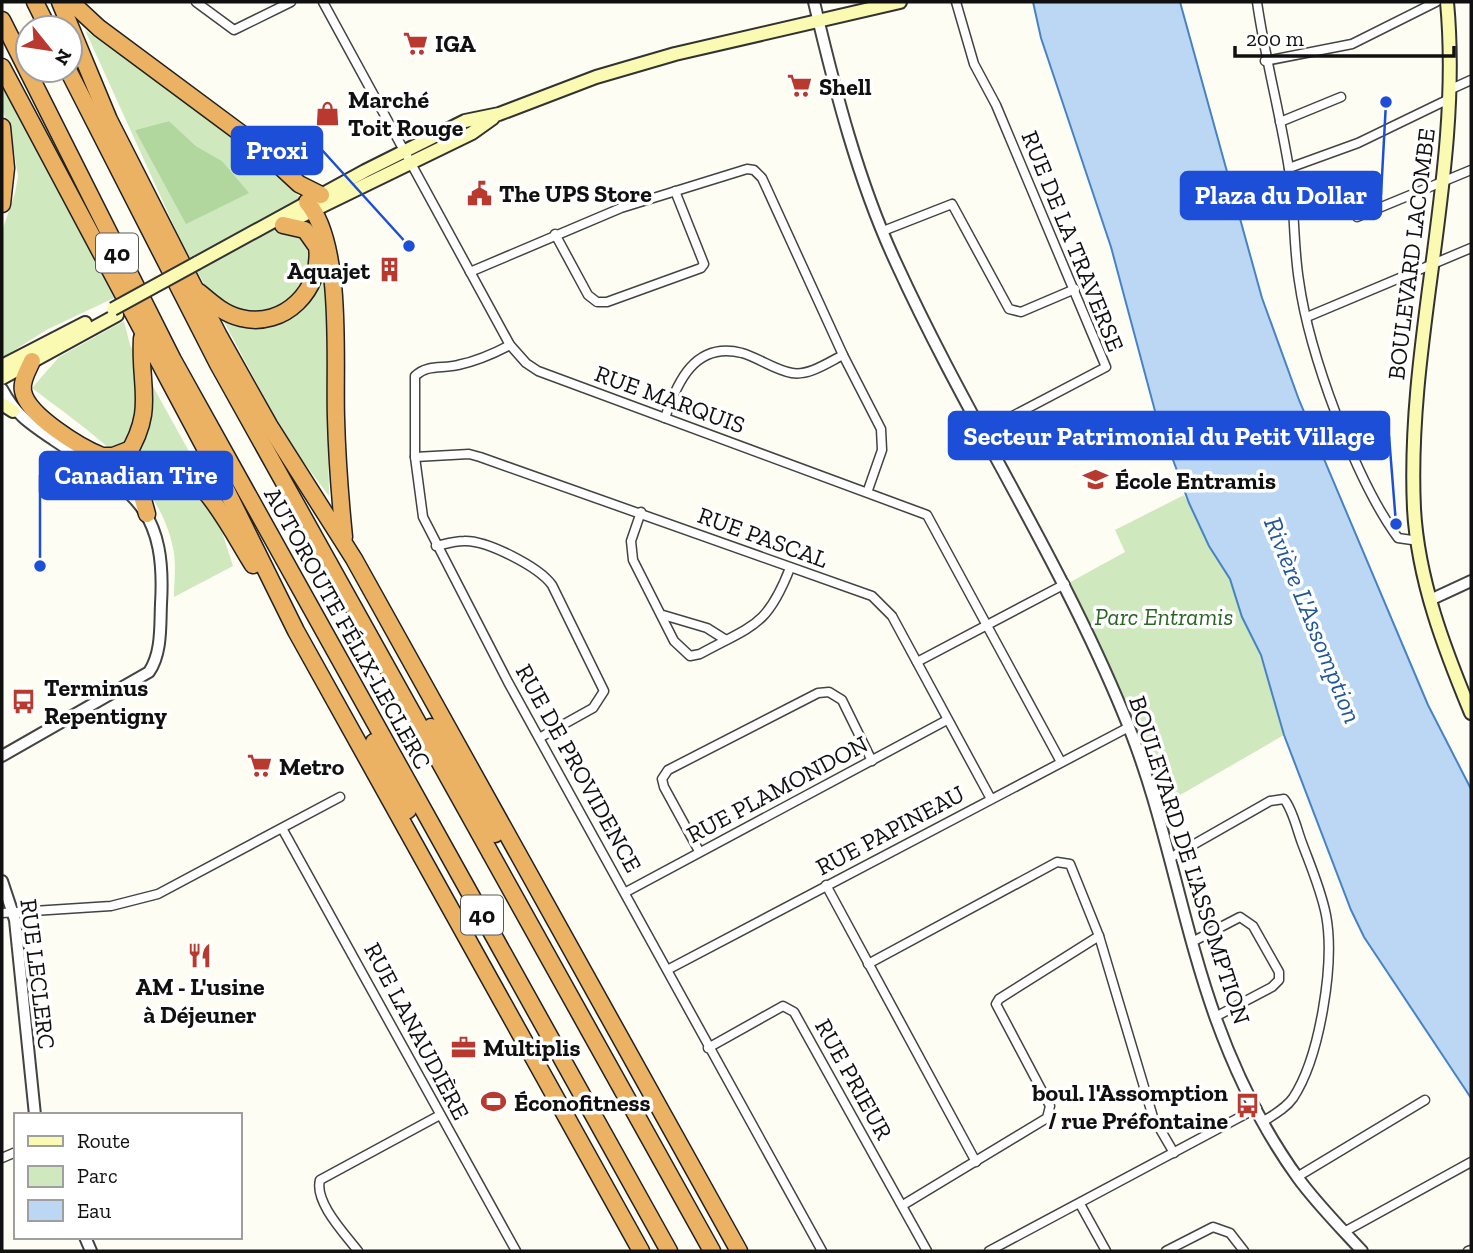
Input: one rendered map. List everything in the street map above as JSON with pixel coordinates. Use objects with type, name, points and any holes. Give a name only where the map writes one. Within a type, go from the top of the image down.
[{"type":"highway","points":[[61,2],[94,88],[192,286],[259,408],[344,542],[740,1251]]},
{"type":"highway","points":[[71,2],[91,22],[258,146],[299,184],[314,202],[331,266],[338,471],[344,542]]},
{"type":"highway","name":"AUTOROUTE FÉLIX-LECLERC","points":[[2,20],[152,321],[668,1251]]},
{"type":"highway","points":[[2,67],[34,121],[142,335],[214,465],[296,631],[640,1251]]},
{"type":"highway","name":"AUTOROUTE FÉLIX-LECLERC","points":[[75,84],[208,346],[712,1251]]},
{"type":"highway","points":[[2,127],[6,168],[2,204]]},
{"type":"highway","points":[[192,286],[218,307],[240,318],[266,319],[286,311],[310,288],[317,271],[318,252],[315,241],[307,232],[283,225]]},
{"type":"highway","points":[[113,478],[142,428],[145,411],[142,335]]},
{"type":"highway","points":[[32,360],[22,388],[27,401],[39,415],[102,456],[113,456],[131,449]]},
{"type":"highway","points":[[113,478],[148,464],[173,465],[197,482],[296,631]]},
{"type":"highway","points":[[147,514],[139,485],[148,464]]},
{"type":"highway","points":[[295,579],[443,876],[481,963]]},
{"type":"highway","points":[[366,630],[448,753],[492,830],[582,968]]},
{"type":"main road","points":[[2,378],[314,202],[409,157],[465,121],[499,114],[643,63],[900,2]]},
{"type":"main road","name":"BOULEVARD LACOMBE","points":[[1447,2],[1447,152],[1416,382],[1415,512],[1430,600],[1471,713]]},
{"type":"main road","points":[[199,266],[283,225],[314,202]]},
{"type":"main road","points":[[2,366],[115,312]]},
{"type":"street","points":[[196,2],[234,30],[291,2]]},
{"type":"street","name":"RUE MARQUIS","points":[[323,2],[510,345],[526,363],[538,371],[868,490],[927,515],[1061,762]]},
{"type":"street","name":"BOULEVARD DE L'ASSOMPTION","points":[[814,2],[842,110],[883,231],[939,353],[1065,584],[1129,727],[1215,1017],[1257,1108],[1297,1177],[1362,1251]]},
{"type":"street","name":"RUE DE LA TRAVERSE","points":[[956,2],[974,64],[996,105],[1106,367],[982,432]]},
{"type":"street","points":[[1257,2],[1265,61],[1289,168],[1299,283],[1317,362],[1361,470],[1398,538],[1419,541]]},
{"type":"street","points":[[1265,61],[1352,44],[1436,2]]},
{"type":"street","points":[[1289,168],[1358,143],[1449,95],[1471,80]]},
{"type":"street","points":[[1280,122],[1341,97]]},
{"type":"street","points":[[470,272],[555,234],[675,191],[747,169],[754,170],[762,178],[883,437],[882,450],[868,490]]},
{"type":"street","points":[[1357,216],[1471,170]]},
{"type":"street","points":[[555,234],[593,301],[607,302],[704,264],[675,191]]},
{"type":"street","points":[[883,231],[952,204],[1009,309],[1021,312],[1075,289]]},
{"type":"street","points":[[1307,317],[1471,248]]},
{"type":"street","name":"RUE DE PROVIDENCE","points":[[510,345],[488,356],[454,366],[425,368],[415,376],[415,457],[422,517],[669,969],[708,1048],[822,1251]]},
{"type":"street","points":[[665,418],[685,371],[701,357],[719,351],[740,353],[792,373],[818,368],[843,355]]},
{"type":"street","points":[[2,389],[8,408],[113,478],[147,514],[157,535],[163,562],[158,647],[152,668],[138,681],[2,756]]},
{"type":"street","name":"RUE PASCAL","points":[[415,457],[469,454],[641,512],[880,601],[917,662],[991,799]]},
{"type":"street","points":[[641,512],[630,551],[674,641],[690,656],[700,654],[768,614],[777,601],[790,568]]},
{"type":"street","points":[[436,546],[471,541],[525,561],[544,575],[552,585],[604,691],[593,708],[541,737]]},
{"type":"street","points":[[1430,600],[1471,581]]},
{"type":"street","points":[[917,662],[1065,584]]},
{"type":"street","points":[[663,615],[707,628],[726,640]]},
{"type":"street","points":[[699,852],[664,787],[662,779],[668,770],[818,693],[829,692],[842,700],[872,761]]},
{"type":"street","name":"RUE PLAMONDON","points":[[626,892],[947,720]]},
{"type":"street","name":"RUE PAPINEAU","points":[[669,969],[1129,727]]},
{"type":"street","points":[[2,913],[111,906],[158,894],[283,830],[340,797]]},
{"type":"street","points":[[1170,858],[1270,801],[1284,799],[1319,889],[1326,916],[1329,958],[1328,985],[1318,1028],[1305,1071],[1293,1098],[1264,1121]]},
{"type":"street","name":"RUE LANAUDIÈRE","points":[[283,830],[516,1251]]},
{"type":"street","points":[[868,964],[1057,862],[1070,864],[1099,936],[1153,1117],[1174,1153]]},
{"type":"street","name":"RUE LECLERC","points":[[2,881],[14,912],[35,1113]]},
{"type":"street","points":[[826,885],[976,1162]]},
{"type":"street","points":[[1192,942],[1231,919],[1245,919],[1253,926],[1279,972],[1279,979],[1272,987],[1215,1017]]},
{"type":"street","points":[[903,1205],[1040,1124],[1050,1111],[1050,1106],[997,1009],[999,999],[1099,936]]},
{"type":"street","name":"RUE PRIEUR","points":[[708,1048],[783,1006],[791,1009],[927,1251]]},
{"type":"street","points":[[1297,1177],[1425,1101]]},
{"type":"street","points":[[989,1251],[1257,1108]]},
{"type":"street","points":[[358,1251],[325,1203],[319,1185],[327,1174],[440,1115]]},
{"type":"street","points":[[1344,1232],[1471,1162]]},
{"type":"street","points":[[1080,1204],[1105,1251]]},
{"type":"street","points":[[1166,1251],[1213,1227],[1230,1233],[1244,1251]]},
{"type":"green space","points":[[85,30],[246,146],[302,199],[277,212],[300,238],[306,240],[310,265],[325,268],[329,496],[287,440],[179,237]],"holes":[[[169,121],[196,146],[222,161],[239,184],[135,130]]]},
{"type":"green space","points":[[2,76],[114,298],[48,329],[2,358],[2,231],[18,176],[12,139],[2,108]]},
{"type":"green space","points":[[169,121],[196,146],[222,161],[249,193],[186,224],[135,130]]},
{"type":"green space","points":[[124,321],[130,345],[206,482],[233,566],[174,597],[174,553],[167,526],[154,501],[120,458],[32,388],[59,357]]},
{"type":"green space","name":"Parc Entramis","points":[[1184,495],[1230,579],[1242,618],[1260,655],[1284,735],[1156,809],[1151,789],[1065,585],[1125,552],[1115,530]]},
{"type":"water","name":"Rivière L'Assomption","points":[[1033,2],[1180,2],[1262,298],[1299,400],[1428,705],[1471,789],[1471,1098],[1364,937],[1351,910],[1284,735],[1261,655],[1242,617],[1230,579],[1209,546],[1189,503],[1155,411],[1111,247],[1041,38]]},
{"type":"place","name":"IGA","points":[[415,43]]},
{"type":"place","name":"Shell","points":[[799,86]]},
{"type":"place","name":"Plaza du Dollar","points":[[1386,102]]},
{"type":"place","name":"Marché Toit Rouge","points":[[328,113]]},
{"type":"place","name":"The UPS Store","points":[[479,193]]},
{"type":"place","name":"Proxi","points":[[409,246]]},
{"type":"place","name":"Aquajet","points":[[390,270]]},
{"type":"place","name":"École Entramis","points":[[1095,480]]},
{"type":"place","name":"Secteur Patrimonial du Petit Village","points":[[1396,524]]},
{"type":"place","name":"Canadian Tire","points":[[40,566]]},
{"type":"place","name":"Terminus Repentigny","points":[[24,701]]},
{"type":"place","name":"Metro","points":[[259,766]]},
{"type":"place","name":"AM - L'usine à Déjeuner","points":[[200,955]]},
{"type":"place","name":"Multiplis","points":[[463,1047]]},
{"type":"place","name":"Éconofitness","points":[[494,1102]]},
{"type":"place","name":"boul. l'Assomption / rue Préfontaine","points":[[1248,1106]]}]
